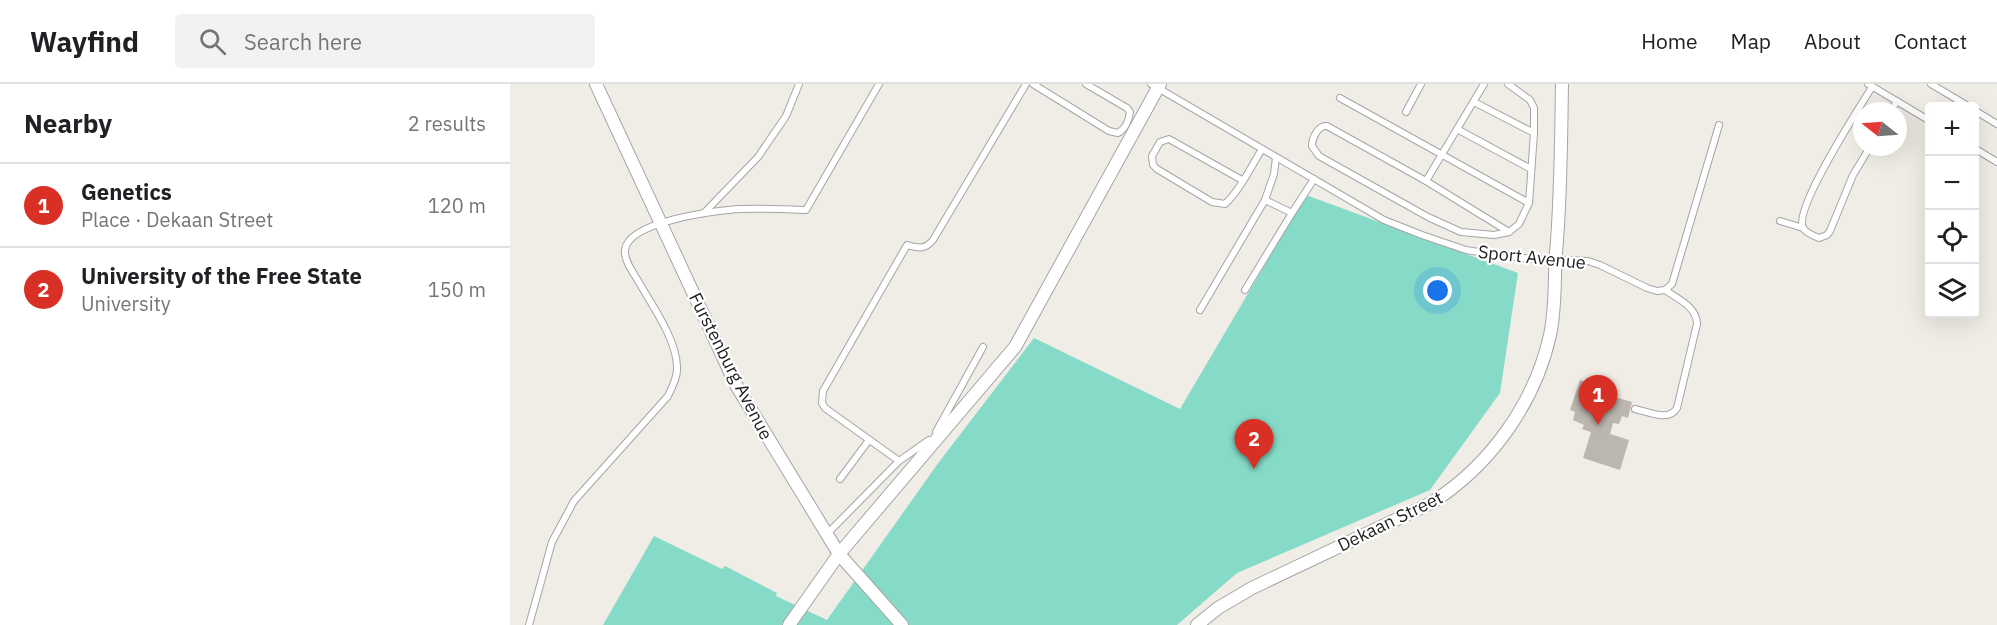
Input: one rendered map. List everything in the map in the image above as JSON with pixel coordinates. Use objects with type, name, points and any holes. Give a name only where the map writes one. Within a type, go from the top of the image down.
[{"type":"street","name":"Furstenburg Avenue","points":[[596,84],[736,385],[839,554],[902,625]]},
{"type":"street","name":"Dekaan Street","points":[[1197,625],[1218,608],[1252,588],[1450,492],[1472,472],[1506,432],[1530,391],[1550,335],[1560,205],[1562,84]]},
{"type":"street","points":[[789,625],[839,554],[1015,347],[1156,85]]},
{"type":"lane","points":[[704,213],[758,158],[786,116],[799,84]]},
{"type":"lane","points":[[530,625],[552,542],[574,501],[668,396],[676,380],[678,367],[675,351],[626,258],[625,249],[628,242],[643,230],[660,223],[704,213],[742,209],[806,210],[879,84]]},
{"type":"lane","points":[[899,461],[825,408],[822,404],[823,391],[906,245],[922,248],[928,246],[933,240],[1026,84]]},
{"type":"lane","points":[[1033,84],[1044,87],[1109,131],[1118,133],[1121,131],[1129,119],[1130,112],[1086,84]]},
{"type":"lane","points":[[1406,112],[1421,84]]},
{"type":"lane","points":[[1426,182],[1484,84]]},
{"type":"lane","points":[[1508,84],[1525,94],[1534,108],[1529,203],[1519,224],[1509,232],[1494,235],[1461,232],[1428,217],[1319,156],[1311,146],[1319,128],[1323,125],[1328,126],[1509,232]]},
{"type":"lane","points":[[1931,84],[1961,102]]},
{"type":"lane","name":"Sport Avenue","points":[[1156,85],[1384,220],[1466,250],[1524,258],[1588,261],[1647,288],[1657,291],[1665,290]]},
{"type":"lane","points":[[1803,228],[1802,219],[1807,203],[1832,152],[1870,85],[1925,118]]},
{"type":"lane","points":[[1340,98],[1529,203]]},
{"type":"lane","points":[[1474,102],[1534,133]]},
{"type":"lane","points":[[1979,113],[1997,124]]},
{"type":"lane","points":[[1635,409],[1666,416],[1674,413],[1677,408],[1697,317],[1693,310],[1665,290],[1672,284],[1719,125]]},
{"type":"lane","points":[[1457,129],[1531,169]]},
{"type":"lane","points":[[1242,180],[1169,139],[1160,142],[1152,156],[1153,165],[1157,169],[1212,202],[1225,204],[1229,201],[1262,149]]},
{"type":"lane","points":[[1979,151],[1997,162]]},
{"type":"lane","points":[[1780,221],[1803,228],[1815,237],[1827,235],[1853,175],[1865,156]]},
{"type":"lane","points":[[1200,310],[1265,200],[1274,174],[1276,157]]},
{"type":"lane","points":[[1245,290],[1314,179]]},
{"type":"lane","points":[[1265,200],[1292,213]]},
{"type":"lane","points":[[826,535],[899,461],[925,444],[936,432],[983,346]]},
{"type":"lane","points":[[840,479],[869,440]]},
{"type":"shaded area","points":[[1306,195],[1518,273],[1500,393],[1430,490],[1237,573],[1177,625],[603,625],[654,536],[722,569],[725,566],[777,593],[776,596],[827,620],[939,462],[1034,338],[1180,409]]},
{"type":"building","points":[[1580,380],[1616,391],[1614,397],[1632,402],[1628,418],[1622,416],[1619,424],[1613,423],[1610,434],[1629,440],[1620,470],[1583,458],[1591,432],[1582,429],[1584,425],[1573,420],[1575,412],[1570,410]]},
{"type":"place","name":"Genetics","points":[[1598,425]]},
{"type":"place","name":"University of the Free State","points":[[1254,469]]}]
